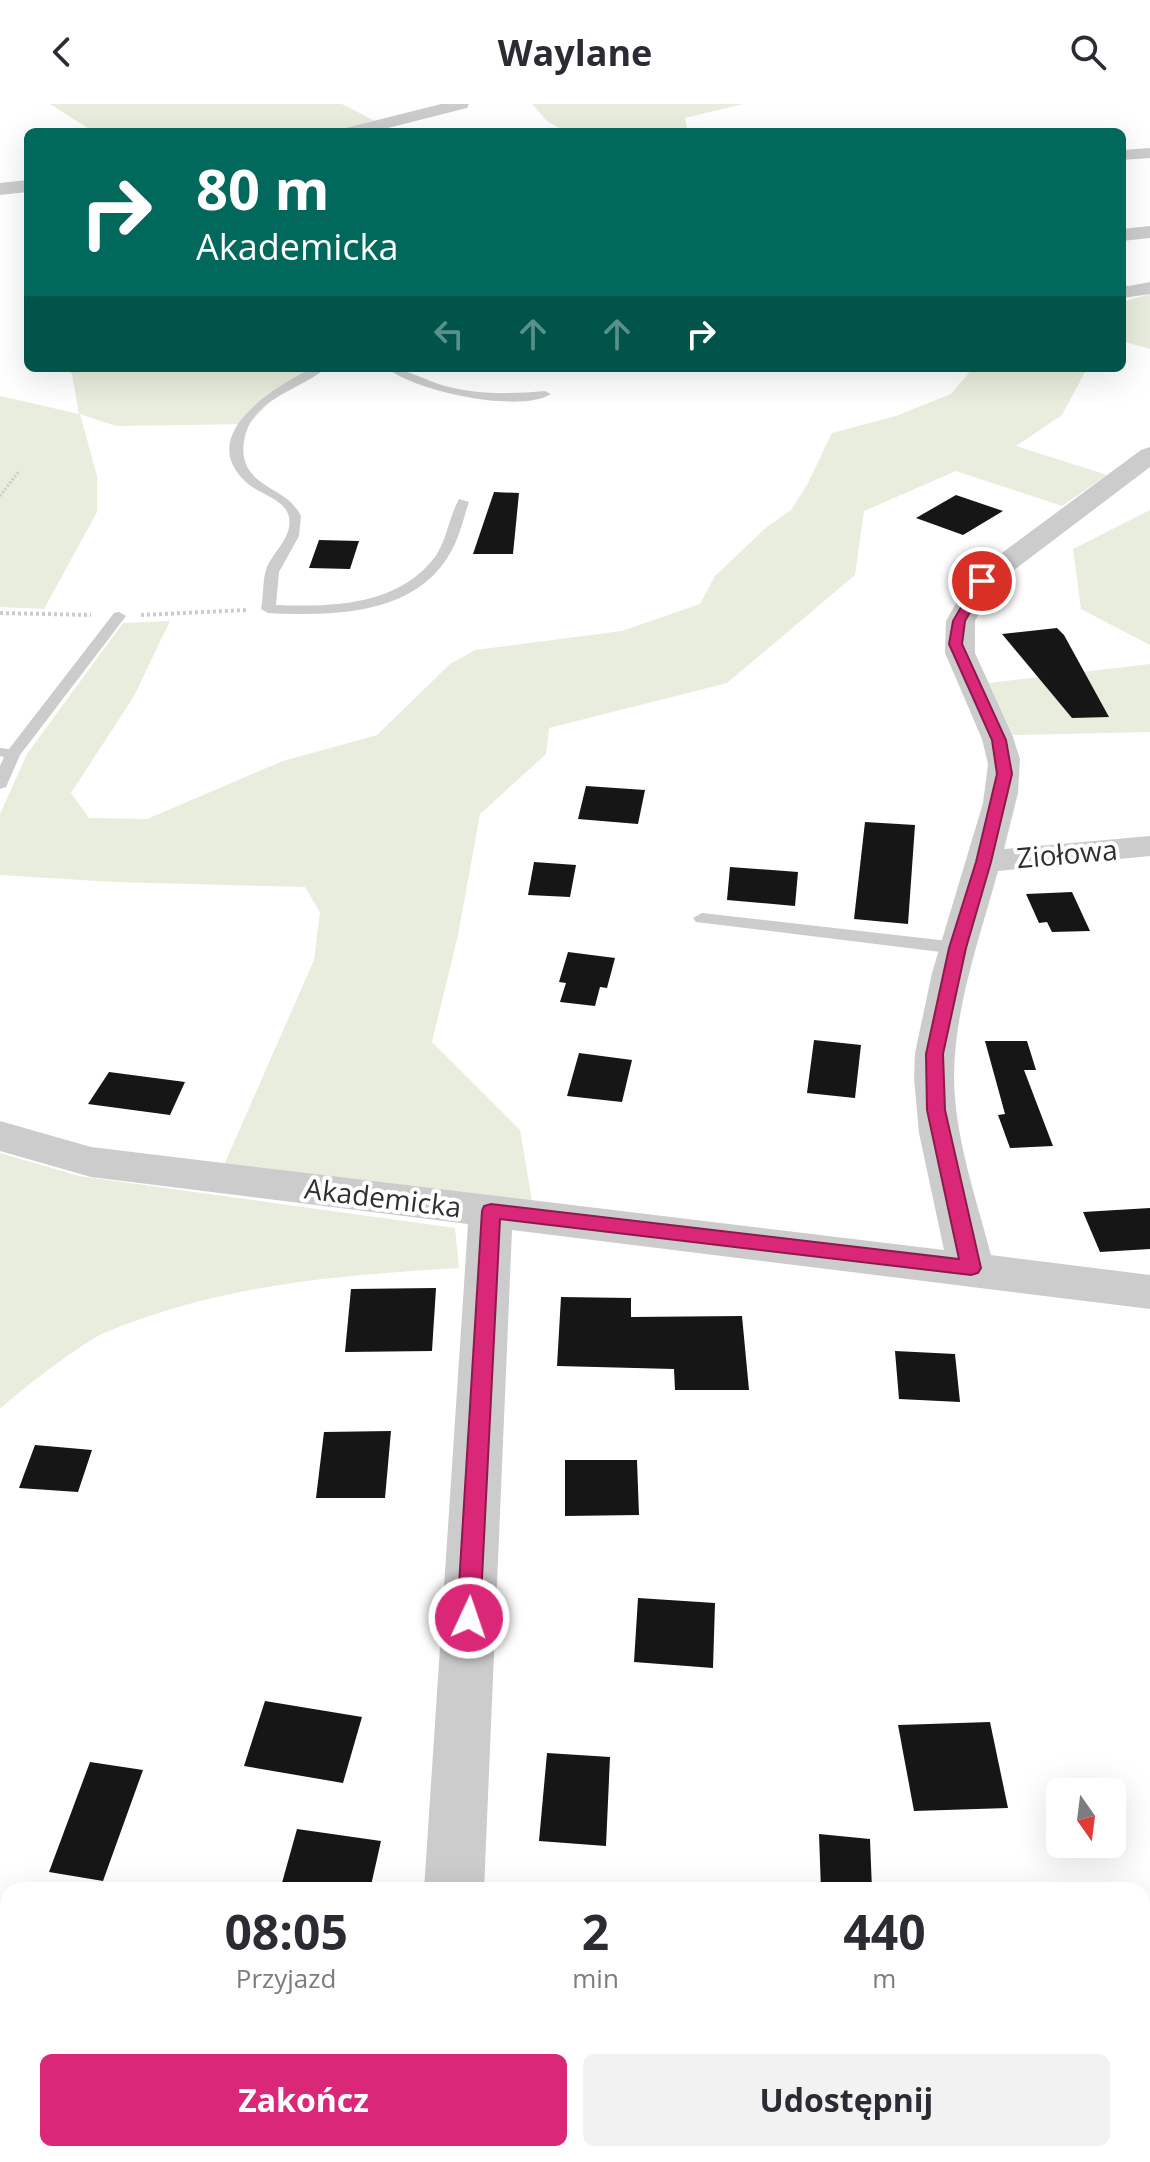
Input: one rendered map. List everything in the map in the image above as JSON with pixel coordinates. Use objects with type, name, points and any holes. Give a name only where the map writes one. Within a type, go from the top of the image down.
[{"type":"street","points":[[368,128],[461,104]]},
{"type":"street","points":[[1126,155],[1150,153]]},
{"type":"street","points":[[0,189],[24,186]]},
{"type":"street","points":[[1126,235],[1150,232]]},
{"type":"street","points":[[1126,291],[1150,288]]},
{"type":"street","points":[[971,1268],[936,1110],[935,1054],[957,948],[1003,788],[1004,759],[999,740],[960,658],[956,631],[972,595],[995,569],[1150,455]]},
{"type":"street","name":"Ziołowa","points":[[984,862],[1150,846]]},
{"type":"street","name":"Akademicka","points":[[0,1136],[91,1162],[1150,1292]]},
{"type":"street","points":[[454,1882],[491,1211]]},
{"type":"lane","points":[[314,372],[262,402],[244,420],[238,439],[237,462],[251,480],[286,503],[295,516],[295,530],[273,568],[268,609],[317,612],[369,605],[410,587],[428,574],[442,557],[463,502]]},
{"type":"lane","points":[[399,372],[416,382],[457,394],[512,398],[545,394]]},
{"type":"lane","points":[[0,784],[7,752],[119,616]]},
{"type":"lane","points":[[702,918],[957,948]]},
{"type":"path","points":[[0,496],[19,471]]},
{"type":"green space","points":[[50,104],[342,104],[377,122],[349,128],[88,128]]},
{"type":"green space","points":[[532,104],[743,104],[685,118],[687,128],[559,128],[548,122]]},
{"type":"green space","points":[[1150,294],[1150,349],[1126,342],[1126,301]]},
{"type":"green space","points":[[69,372],[310,372],[293,378],[249,424],[116,426],[80,414],[97,476],[97,512],[44,609],[0,607],[0,396],[79,414],[72,374]]},
{"type":"green space","points":[[970,372],[1085,372],[1062,415],[1016,446],[1107,475],[1062,506],[956,471],[864,511],[855,575],[727,683],[549,728],[546,754],[480,814],[458,935],[432,1042],[520,1130],[532,1201],[224,1165],[314,960],[320,912],[305,887],[114,882],[0,875],[0,814],[27,754],[123,623],[170,621],[134,696],[71,793],[89,818],[147,819],[283,761],[377,735],[450,664],[475,650],[622,631],[700,604],[715,576],[767,527],[791,510],[832,433],[896,416],[951,394]]},
{"type":"green space","points":[[1150,510],[1150,645],[1081,609],[1073,549]]},
{"type":"green space","points":[[1150,664],[1150,732],[1013,735],[989,683]]},
{"type":"green space","points":[[0,1153],[79,1176],[455,1228],[459,1268],[368,1274],[278,1285],[234,1293],[147,1317],[94,1338],[0,1409]]},
{"type":"building","points":[[494,492],[519,493],[513,554],[473,554]]},
{"type":"building","points":[[956,495],[1003,511],[963,535],[916,518]]},
{"type":"building","points":[[319,540],[359,541],[350,569],[309,568]]},
{"type":"building","points":[[1057,628],[1064,635],[1109,717],[1072,718],[1002,634]]},
{"type":"building","points":[[586,786],[645,790],[638,824],[578,819]]},
{"type":"building","points":[[865,822],[915,825],[908,924],[854,919]]},
{"type":"building","points":[[534,862],[576,865],[570,897],[528,895]]},
{"type":"building","points":[[730,867],[798,872],[795,906],[727,900]]},
{"type":"building","points":[[1072,892],[1090,931],[1052,932],[1047,922],[1039,923],[1026,894]]},
{"type":"building","points":[[568,952],[615,958],[607,988],[600,987],[595,1006],[560,1002],[566,983],[559,982]]},
{"type":"building","points":[[814,1040],[861,1045],[855,1098],[807,1093]]},
{"type":"building","points":[[985,1041],[1027,1041],[1036,1070],[1024,1070],[1053,1146],[1010,1148],[998,1115],[1005,1114]]},
{"type":"building","points":[[579,1053],[632,1060],[622,1102],[567,1096]]},
{"type":"building","points":[[109,1072],[185,1082],[170,1115],[88,1104]]},
{"type":"building","points":[[1150,1208],[1150,1249],[1100,1252],[1083,1212]]},
{"type":"building","points":[[436,1288],[432,1351],[345,1352],[351,1289]]},
{"type":"building","points":[[561,1297],[631,1298],[631,1317],[742,1316],[749,1390],[675,1390],[674,1369],[557,1366]]},
{"type":"building","points":[[895,1351],[955,1354],[960,1402],[899,1399]]},
{"type":"building","points":[[391,1431],[385,1498],[316,1498],[324,1432]]},
{"type":"building","points":[[35,1445],[92,1450],[78,1492],[19,1488]]},
{"type":"building","points":[[565,1460],[637,1460],[639,1515],[565,1516]]},
{"type":"building","points":[[638,1598],[715,1603],[713,1668],[634,1662]]},
{"type":"building","points":[[265,1701],[362,1717],[343,1783],[244,1766]]},
{"type":"building","points":[[990,1722],[1008,1808],[914,1811],[898,1725]]},
{"type":"building","points":[[547,1753],[610,1757],[606,1846],[539,1841]]},
{"type":"building","points":[[90,1762],[143,1770],[103,1881],[49,1872]]},
{"type":"building","points":[[297,1829],[381,1841],[372,1882],[282,1882]]},
{"type":"building","points":[[819,1834],[870,1839],[872,1882],[821,1882]]},
{"type":"route","points":[[469,1618],[491,1211],[971,1268],[936,1110],[935,1054],[957,948],[984,862],[1005,774],[999,740],[956,644],[959,621],[982,581]]}]
